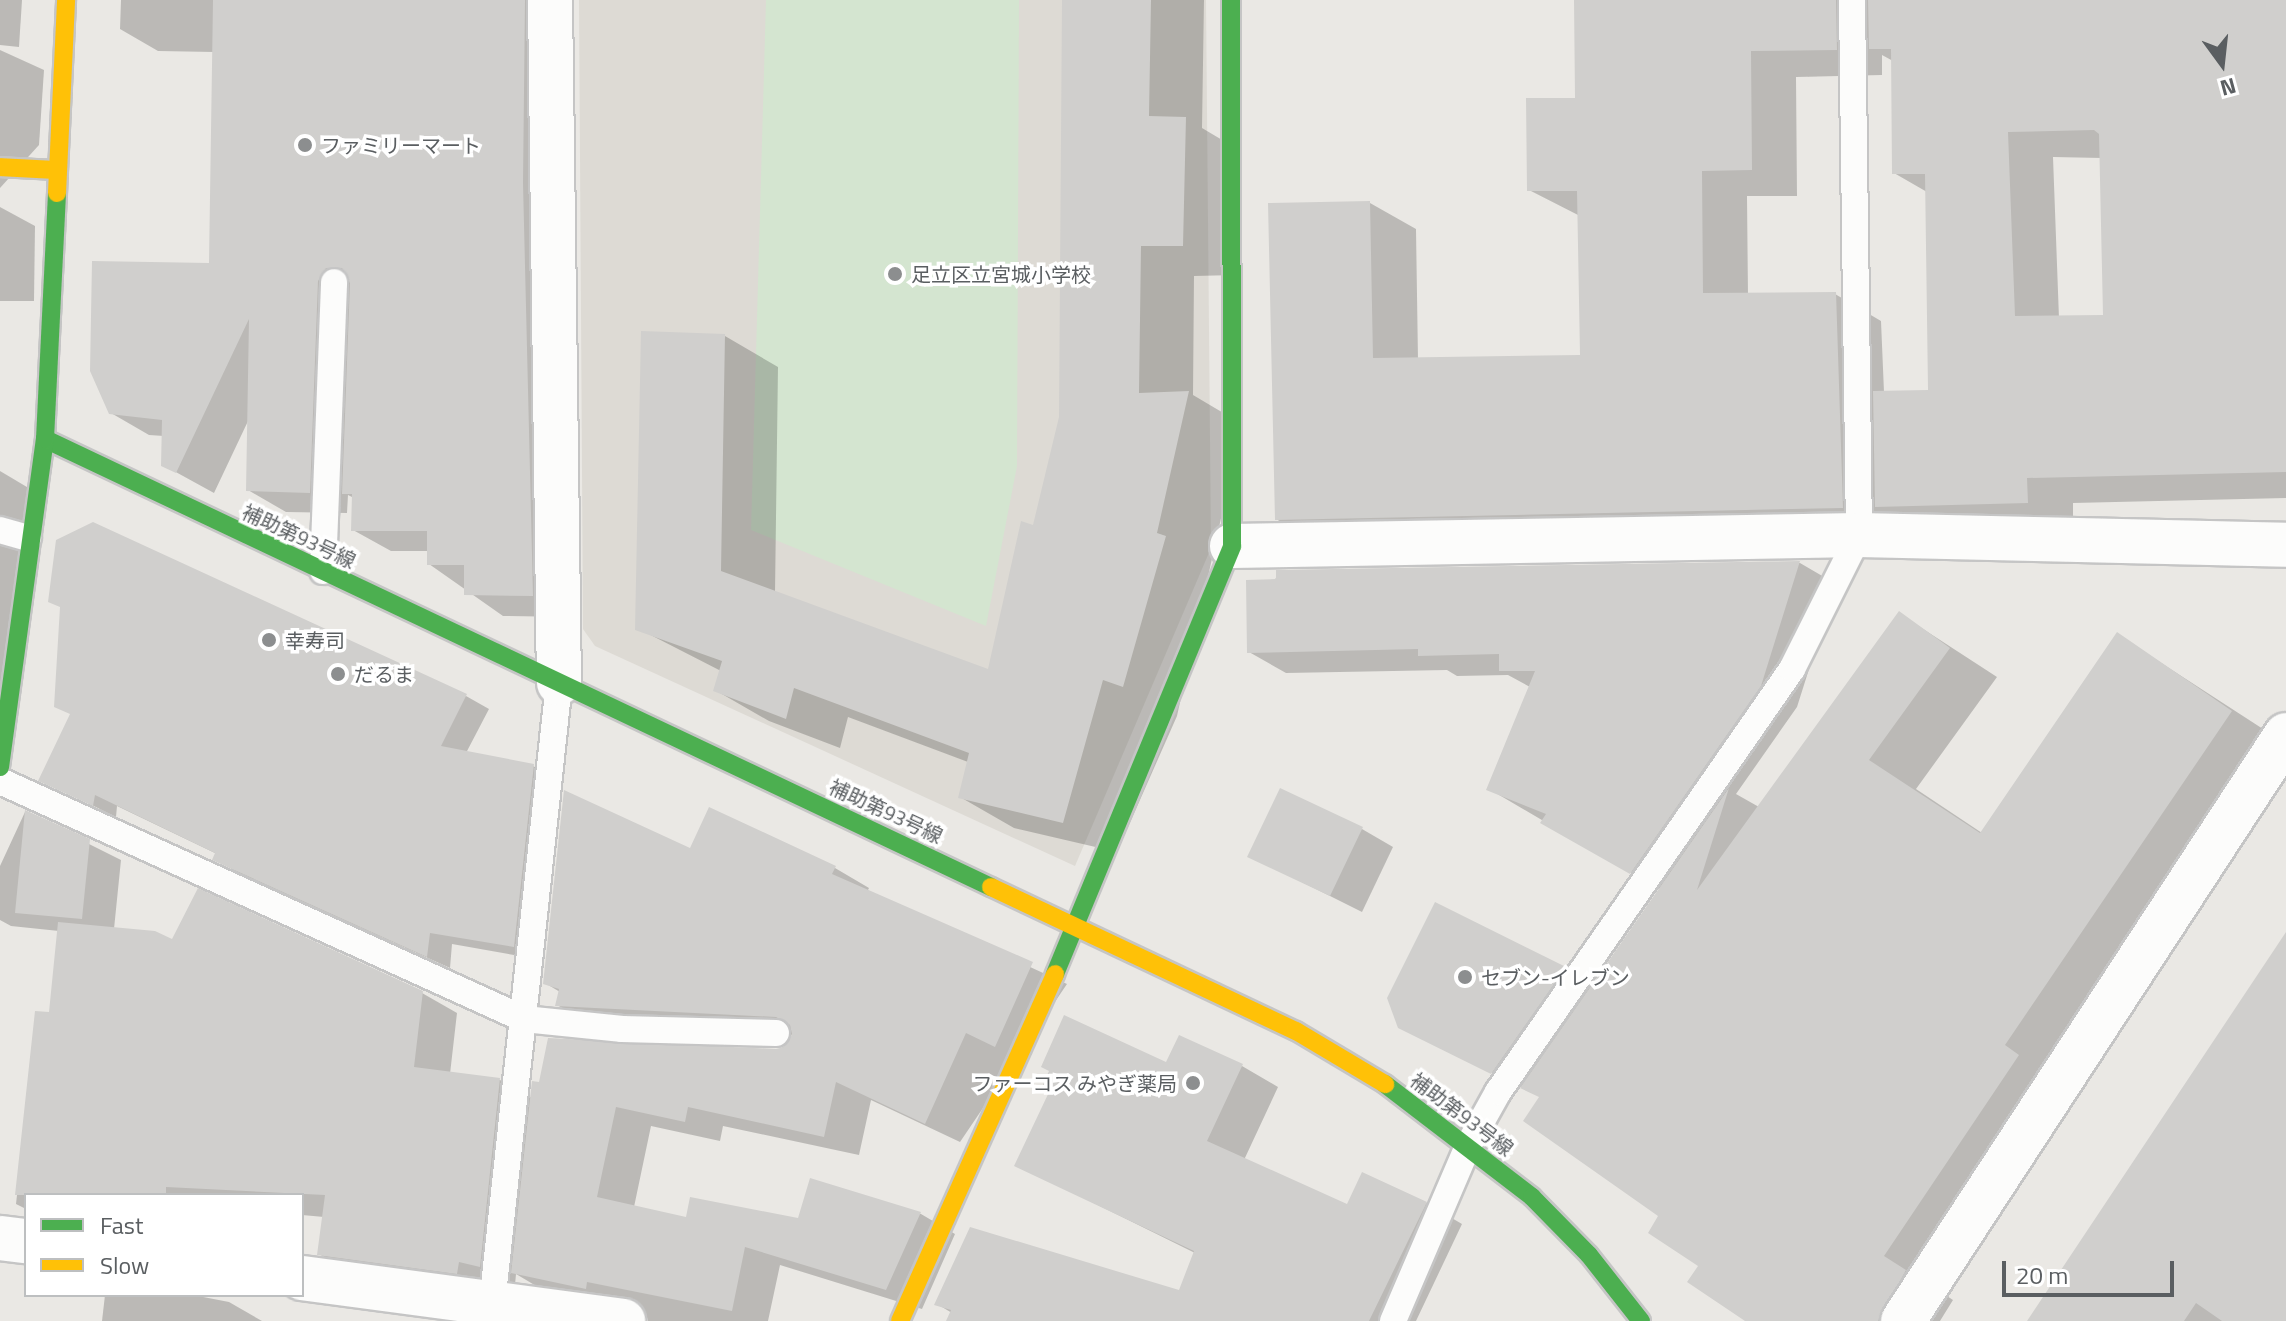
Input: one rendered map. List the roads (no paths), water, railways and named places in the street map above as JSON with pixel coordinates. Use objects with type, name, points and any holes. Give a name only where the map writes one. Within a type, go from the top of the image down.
[{"type":"street","points":[[0,767],[28,538],[45,439],[66,0]]},
{"type":"street","points":[[550,0],[559,683]]},
{"type":"street","points":[[900,1321],[1077,925],[1232,546],[1231,0]]},
{"type":"street","points":[[0,167],[56,170]]},
{"type":"street","name":"補助第93号線","points":[[45,439],[1296,1031],[1395,1090],[1469,1144],[1589,1255],[1641,1321]]},
{"type":"street","points":[[1232,546],[1859,535],[2286,545]]},
{"type":"street","points":[[1903,1321],[2286,735]]},
{"type":"street","points":[[0,1238],[24,1241]]},
{"type":"street","points":[[304,1278],[623,1321]]},
{"type":"lane","points":[[1393,1321],[1469,1144],[1498,1092],[1792,669],[1859,535],[1852,0]]},
{"type":"lane","points":[[323,571],[334,282]]},
{"type":"lane","points":[[0,530],[28,538]]},
{"type":"lane","points":[[492,1304],[559,683]]},
{"type":"lane","points":[[0,781],[524,1019],[622,1029],[776,1033]]},
{"type":"place","name":"ファミリーマート","points":[[305,145]]},
{"type":"place","name":"足立区立宮城小学校","points":[[895,274]]},
{"type":"place","name":"幸寿司","points":[[269,640]]},
{"type":"place","name":"だるま","points":[[338,674]]},
{"type":"place","name":"セブン-イレブン","points":[[1465,977]]},
{"type":"place","name":"ファーコス みやぎ薬局","points":[[1193,1083]]}]
